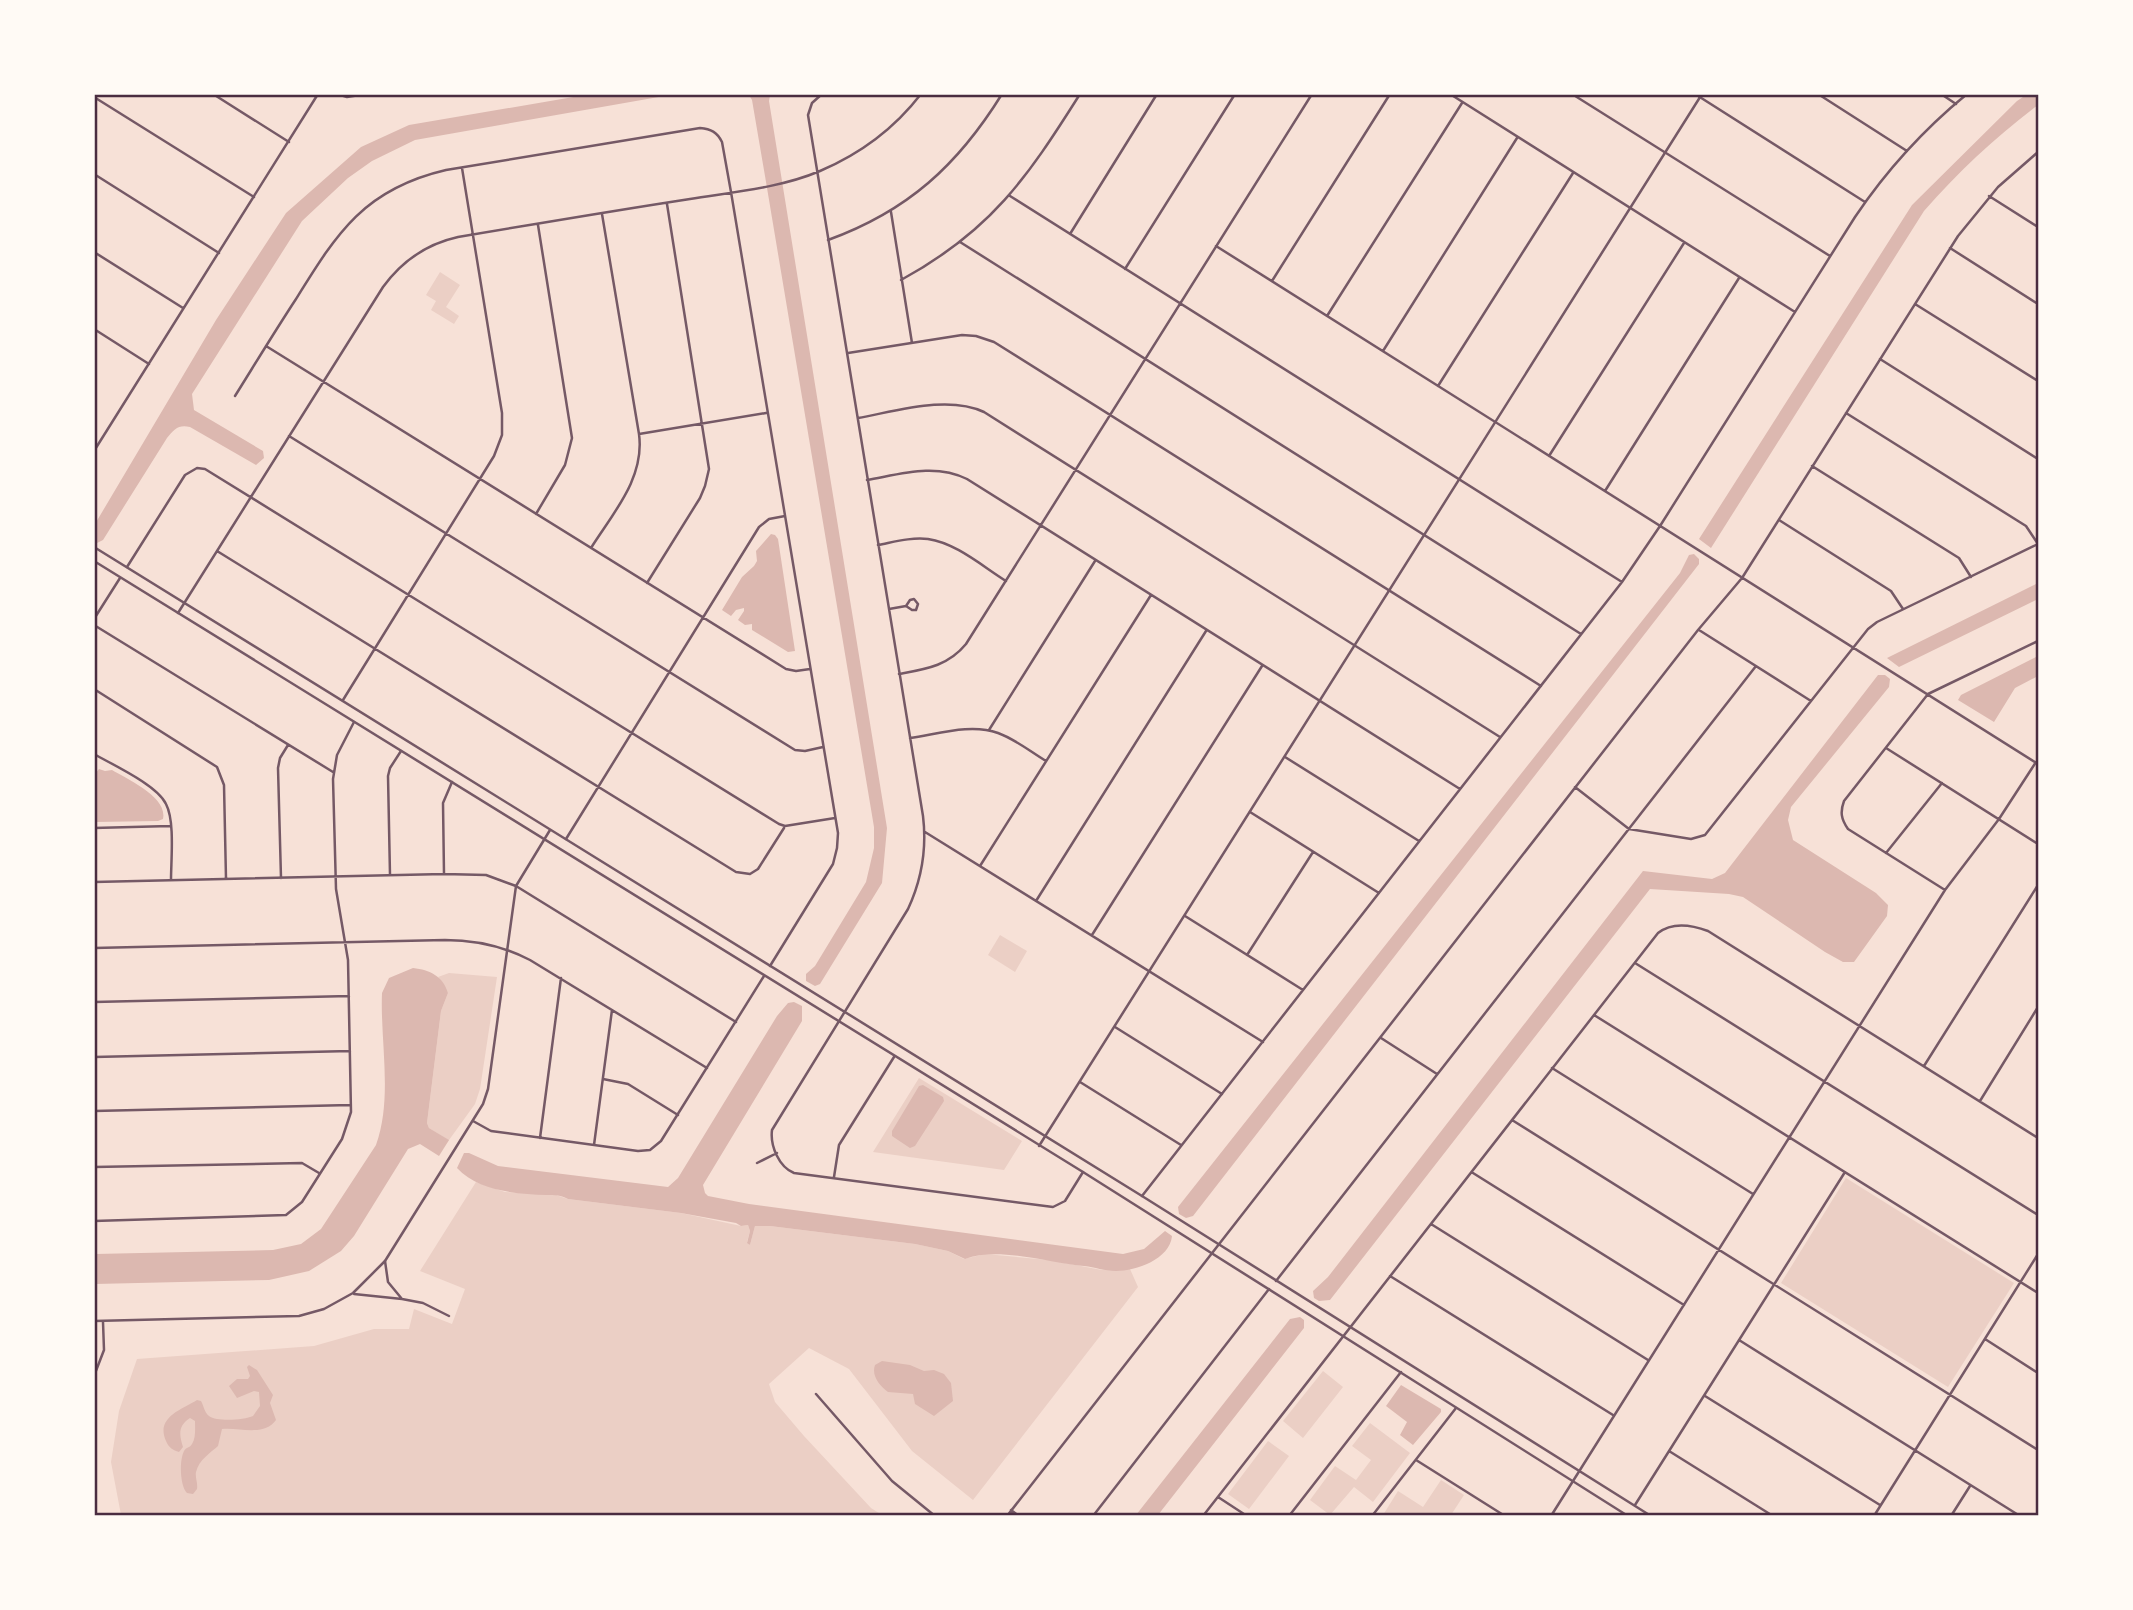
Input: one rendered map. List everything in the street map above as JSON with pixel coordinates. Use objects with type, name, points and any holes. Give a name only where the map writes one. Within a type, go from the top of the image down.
[{"type":"street","points":[[214,94],[289,142]]},
{"type":"street","points":[[94,451],[318,94]]},
{"type":"street","points":[[337,94],[347,97],[366,94]]},
{"type":"street","points":[[822,94],[812,103],[808,115],[925,832],[923,866],[912,901],[772,1130],[771,1140],[786,1170],[794,1173],[1053,1208],[1065,1202],[1083,1172]]},
{"type":"street","points":[[178,613],[383,287],[399,268],[415,255],[433,245],[473,234],[784,183],[852,156],[905,114],[921,94]]},
{"type":"street","points":[[828,240],[891,212],[922,190],[954,161],[975,136],[1002,94]]},
{"type":"street","points":[[901,280],[960,242],[1010,196],[1034,165],[1080,94]]},
{"type":"street","points":[[1070,234],[1157,94]]},
{"type":"street","points":[[1125,269],[1235,94]]},
{"type":"street","points":[[899,674],[940,665],[956,655],[966,644],[1312,94]]},
{"type":"street","points":[[1272,281],[1390,94]]},
{"type":"street","points":[[1450,94],[1795,312]]},
{"type":"street","points":[[1572,94],[1830,257]]},
{"type":"street","points":[[1695,94],[1865,202]]},
{"type":"street","points":[[1818,94],[1907,150]]},
{"type":"street","points":[[1941,94],[1956,104]]},
{"type":"street","points":[[1142,1196],[1622,582],[1865,202],[1907,150],[1967,94]]},
{"type":"street","points":[[1039,1146],[1701,96]]},
{"type":"street","points":[[94,97],[254,197]]},
{"type":"street","points":[[1327,316],[1462,102]]},
{"type":"street","points":[[235,396],[329,246],[357,214],[406,183],[433,173],[700,128],[708,128],[719,136],[768,413],[835,818],[837,848],[833,864],[770,966]]},
{"type":"street","points":[[1383,351],[1518,137]]},
{"type":"street","points":[[1007,1516],[1698,630],[1742,578],[1950,248],[1989,196],[2038,152]]},
{"type":"street","points":[[343,701],[480,479],[498,448],[503,428],[462,168]]},
{"type":"street","points":[[1438,386],[1573,172]]},
{"type":"street","points":[[94,174],[219,253]]},
{"type":"street","points":[[1010,196],[1622,582]]},
{"type":"street","points":[[1989,196],[2039,227]]},
{"type":"street","points":[[647,583],[705,486],[709,462],[667,202]]},
{"type":"street","points":[[891,212],[912,343]]},
{"type":"street","points":[[592,548],[635,476],[640,456],[639,434],[602,213]]},
{"type":"street","points":[[536,514],[565,466],[572,438],[537,224]]},
{"type":"street","points":[[960,242],[1581,634]]},
{"type":"street","points":[[1549,456],[1684,242]]},
{"type":"street","points":[[1216,246],[2037,763],[1999,820],[1945,890],[1551,1516]]},
{"type":"street","points":[[1950,248],[2039,304]]},
{"type":"street","points":[[94,251],[184,308]]},
{"type":"street","points":[[1605,491],[1739,277]]},
{"type":"street","points":[[1915,304],[2039,381]]},
{"type":"street","points":[[94,329],[149,364]]},
{"type":"street","points":[[847,353],[962,335],[988,339],[1541,685]]},
{"type":"street","points":[[266,346],[786,669],[810,669]]},
{"type":"street","points":[[1880,359],[2039,459]]},
{"type":"street","points":[[858,418],[944,404],[966,405],[984,412],[1500,737]]},
{"type":"street","points":[[639,434],[768,413]]},
{"type":"street","points":[[1575,787],[1629,829],[1691,839],[1705,835],[1868,629],[1903,609],[2038,544],[2026,526],[1846,413]]},
{"type":"street","points":[[289,436],[795,750],[823,747]]},
{"type":"street","points":[[1812,466],[1959,558],[1971,577]]},
{"type":"street","points":[[127,567],[185,475],[197,468],[205,470],[785,827],[835,818]]},
{"type":"street","points":[[867,480],[927,470],[950,472],[967,479],[1460,789]]},
{"type":"street","points":[[566,839],[759,527],[769,519],[785,516]]},
{"type":"street","points":[[1779,520],[1891,591],[1903,609]]},
{"type":"street","points":[[878,545],[915,539],[937,541],[1006,581]]},
{"type":"street","points":[[94,547],[1142,1196],[1651,1516]]},
{"type":"street","points":[[217,551],[741,874],[750,874],[758,869],[785,827]]},
{"type":"street","points":[[989,730],[1096,560]]},
{"type":"street","points":[[94,561],[1083,1172],[1628,1516]]},
{"type":"street","points":[[94,619],[121,577]]},
{"type":"street","points":[[980,866],[1151,595]]},
{"type":"street","points":[[889,609],[906,606]]},
{"type":"street","points":[[94,625],[333,773]]},
{"type":"street","points":[[1036,901],[1207,630]]},
{"type":"street","points":[[1698,630],[1811,701]]},
{"type":"street","points":[[1945,890],[1848,829],[1841,816],[1844,801],[1928,694],[2039,641]]},
{"type":"street","points":[[1092,935],[1262,665]]},
{"type":"street","points":[[1276,1281],[1756,666]]},
{"type":"street","points":[[94,689],[217,768],[224,785],[226,879]]},
{"type":"street","points":[[94,1221],[286,1215],[302,1202],[345,1132],[351,1105],[349,996],[346,942],[337,901],[335,876],[333,773],[341,744],[354,722]]},
{"type":"street","points":[[910,738],[968,729],[989,730],[1007,736],[1046,761]]},
{"type":"street","points":[[281,878],[278,768],[288,745]]},
{"type":"street","points":[[1886,748],[2039,844]]},
{"type":"street","points":[[390,875],[388,776],[401,751]]},
{"type":"street","points":[[94,754],[161,796],[169,811],[171,880]]},
{"type":"street","points":[[1285,757],[1419,841]]},
{"type":"street","points":[[444,874],[443,803],[452,782]]},
{"type":"street","points":[[1886,853],[1942,783]]},
{"type":"street","points":[[1250,812],[1379,893]]},
{"type":"street","points":[[94,828],[170,825]]},
{"type":"street","points":[[94,1321],[290,1317],[324,1309],[353,1293],[384,1261],[483,1104],[488,1089],[516,886],[550,829]]},
{"type":"street","points":[[925,832],[1263,1042]]},
{"type":"street","points":[[1247,955],[1313,852]]},
{"type":"street","points":[[94,882],[486,875],[516,886],[736,1022]]},
{"type":"street","points":[[1924,1066],[2039,884]]},
{"type":"street","points":[[1185,916],[1303,990]]},
{"type":"street","points":[[1203,1516],[1665,927],[1681,926],[1708,931],[2037,1137],[2039,1130]]},
{"type":"street","points":[[94,948],[456,940],[480,943],[507,949],[561,978],[707,1068]]},
{"type":"street","points":[[1635,963],[2039,1215]]},
{"type":"street","points":[[473,1121],[491,1131],[638,1151],[650,1150],[662,1142],[764,976]]},
{"type":"street","points":[[540,1138],[561,978]]},
{"type":"street","points":[[94,1002],[349,996]]},
{"type":"street","points":[[1980,1101],[2039,1007]]},
{"type":"street","points":[[594,1145],[612,1010]]},
{"type":"street","points":[[1594,1015],[2039,1293]]},
{"type":"street","points":[[1115,1026],[1222,1094]]},
{"type":"street","points":[[1380,1038],[1437,1074]]},
{"type":"street","points":[[94,1057],[350,1051]]},
{"type":"street","points":[[834,1178],[839,1145],[894,1057]]},
{"type":"street","points":[[1552,1069],[1753,1194]]},
{"type":"street","points":[[603,1079],[628,1084],[678,1115]]},
{"type":"street","points":[[1080,1082],[1182,1146]]},
{"type":"street","points":[[94,1111],[351,1105]]},
{"type":"street","points":[[1512,1120],[2039,1450]]},
{"type":"street","points":[[757,1163],[777,1153]]},
{"type":"street","points":[[94,1167],[302,1163],[320,1174]]},
{"type":"street","points":[[1471,1172],[1684,1305]]},
{"type":"street","points":[[1635,1505],[1845,1172]]},
{"type":"street","points":[[1431,1224],[1649,1360]]},
{"type":"street","points":[[1874,1516],[2039,1254]]},
{"type":"street","points":[[384,1261],[388,1282],[402,1299]]},
{"type":"street","points":[[1390,1276],[1614,1416]]},
{"type":"street","points":[[1093,1516],[1269,1289]]},
{"type":"street","points":[[353,1293],[423,1303],[449,1316]]},
{"type":"street","points":[[94,1376],[104,1350],[103,1321]]},
{"type":"street","points":[[1985,1339],[2039,1373]]},
{"type":"street","points":[[1739,1340],[2020,1516]]},
{"type":"street","points":[[1289,1516],[1401,1372]]},
{"type":"street","points":[[816,1394],[892,1481],[936,1516]]},
{"type":"street","points":[[1704,1395],[1880,1505]]},
{"type":"street","points":[[1372,1516],[1457,1407]]},
{"type":"street","points":[[1669,1451],[1773,1516]]},
{"type":"street","points":[[1416,1460],[1505,1516]]},
{"type":"street","points":[[1951,1516],[1970,1485]]},
{"type":"street","points":[[1218,1497],[1247,1516]]},
{"type":"street","points":[[1011,1510],[1019,1516]]},
{"type":"shaded area","points":[[585,95],[670,95],[415,140],[372,161],[348,178],[302,221],[192,394],[194,410],[263,451],[264,458],[256,465],[190,427],[177,428],[167,438],[103,540],[97,543],[95,541],[95,524],[216,320],[286,213],[361,147],[409,125]]},
{"type":"shaded area","points":[[749,95],[770,95],[887,828],[882,883],[820,984],[815,986],[806,981],[806,974],[815,966],[866,882],[874,848],[874,827],[765,176]]},
{"type":"shaded area","points":[[2026,95],[2038,95],[2038,105],[1978,155],[1924,211],[1711,548],[1699,539],[1912,205]]},
{"type":"shaded area","points":[[440,272],[460,285],[446,307],[459,316],[454,324],[431,310],[436,301],[426,295]]},
{"type":"shaded area","points":[[771,534],[778,539],[795,651],[788,652],[752,630],[752,624],[745,625],[738,620],[744,608],[736,610],[731,616],[722,610],[742,577],[757,561],[756,551]]},
{"type":"shaded area","points":[[1694,554],[1699,559],[1699,564],[1193,1216],[1186,1218],[1179,1214],[1178,1207],[1680,573],[1689,555]]},
{"type":"shaded area","points":[[2038,583],[2038,599],[1899,667],[1887,658]]},
{"type":"shaded area","points":[[2038,656],[2038,676],[2015,688],[1994,722],[1958,700],[1961,695]]},
{"type":"shaded area","points":[[1878,675],[1885,675],[1890,679],[1889,687],[1791,807],[1788,820],[1793,840],[1876,893],[1888,905],[1887,916],[1854,962],[1843,962],[1825,952],[1743,897],[1650,889],[1330,1300],[1319,1301],[1314,1298],[1313,1291],[1328,1277],[1643,871],[1712,879],[1725,873]]},
{"type":"shaded area","points":[[99,769],[112,770],[153,796],[163,811],[163,819],[95,822],[95,774]]},
{"type":"shaded area","points":[[1000,935],[1027,951],[1015,972],[988,955]]},
{"type":"shaded area","points":[[413,968],[435,975],[443,982],[448,993],[441,1011],[427,1123],[429,1128],[449,1140],[439,1156],[420,1144],[408,1149],[354,1236],[341,1251],[309,1271],[269,1280],[95,1284],[95,1254],[273,1250],[301,1244],[321,1229],[376,1145],[385,1089],[382,993],[389,978]]},
{"type":"shaded area","points":[[449,973],[497,977],[480,1089],[475,1104],[444,1147],[448,1140],[429,1128],[427,1123],[441,1011],[448,993],[438,977]]},
{"type":"shaded area","points":[[794,1002],[802,1006],[802,1021],[703,1185],[708,1196],[749,1204],[1123,1254],[1144,1249],[1165,1231],[1172,1236],[1170,1244],[1151,1262],[1133,1269],[1116,1271],[1024,1256],[993,1254],[965,1259],[948,1251],[915,1244],[770,1226],[755,1226],[750,1245],[747,1243],[750,1231],[748,1225],[741,1226],[681,1213],[499,1190],[476,1182],[457,1168],[464,1153],[469,1153],[498,1166],[668,1187],[678,1178],[777,1016],[788,1003]]},
{"type":"shaded area","points":[[919,1078],[1022,1141],[1004,1170],[873,1152]]},
{"type":"shaded area","points":[[923,1085],[943,1097],[944,1101],[915,1146],[910,1148],[892,1136],[892,1131],[919,1086]]},
{"type":"shaded area","points":[[1846,1178],[2014,1283],[1948,1387],[1781,1283]]},
{"type":"shaded area","points":[[476,1182],[505,1192],[553,1194],[568,1199],[681,1213],[741,1226],[748,1225],[750,1231],[747,1242],[750,1245],[755,1226],[770,1226],[915,1244],[948,1251],[964,1259],[985,1254],[1049,1260],[1102,1270],[1130,1269],[1138,1287],[973,1500],[912,1451],[849,1369],[809,1348],[769,1384],[775,1402],[871,1508],[882,1515],[121,1515],[111,1462],[119,1411],[137,1359],[314,1346],[374,1329],[409,1329],[414,1309],[452,1324],[465,1289],[420,1271]]},
{"type":"shaded area","points":[[1300,1317],[1304,1320],[1304,1328],[1158,1515],[1136,1515],[1290,1319]]},
{"type":"shaded area","points":[[882,1361],[944,1374],[951,1383],[953,1401],[934,1416],[915,1404],[913,1394],[888,1392],[879,1384],[874,1373],[875,1365]]},
{"type":"shaded area","points":[[249,1365],[257,1370],[273,1395],[270,1403],[276,1420],[258,1430],[222,1429],[218,1446],[197,1468],[197,1489],[193,1494],[187,1493],[182,1479],[181,1461],[184,1451],[193,1442],[195,1421],[190,1418],[181,1427],[183,1447],[179,1452],[167,1443],[164,1426],[172,1415],[197,1400],[201,1401],[206,1413],[213,1418],[231,1420],[253,1416],[260,1406],[259,1392],[254,1391],[237,1398],[229,1386],[237,1379],[248,1379]]},
{"type":"shaded area","points":[[1323,1371],[1343,1387],[1303,1438],[1283,1421]]},
{"type":"shaded area","points":[[1401,1385],[1441,1409],[1413,1445],[1400,1435],[1407,1422],[1386,1406]]},
{"type":"shaded area","points":[[1370,1423],[1410,1453],[1373,1502],[1354,1487],[1330,1515],[1310,1500],[1335,1466],[1356,1480],[1371,1460],[1352,1446]]},
{"type":"shaded area","points":[[1268,1441],[1289,1456],[1249,1509],[1228,1494]]},
{"type":"shaded area","points":[[1441,1480],[1464,1495],[1451,1515],[1383,1515],[1398,1491],[1423,1507]]}]
